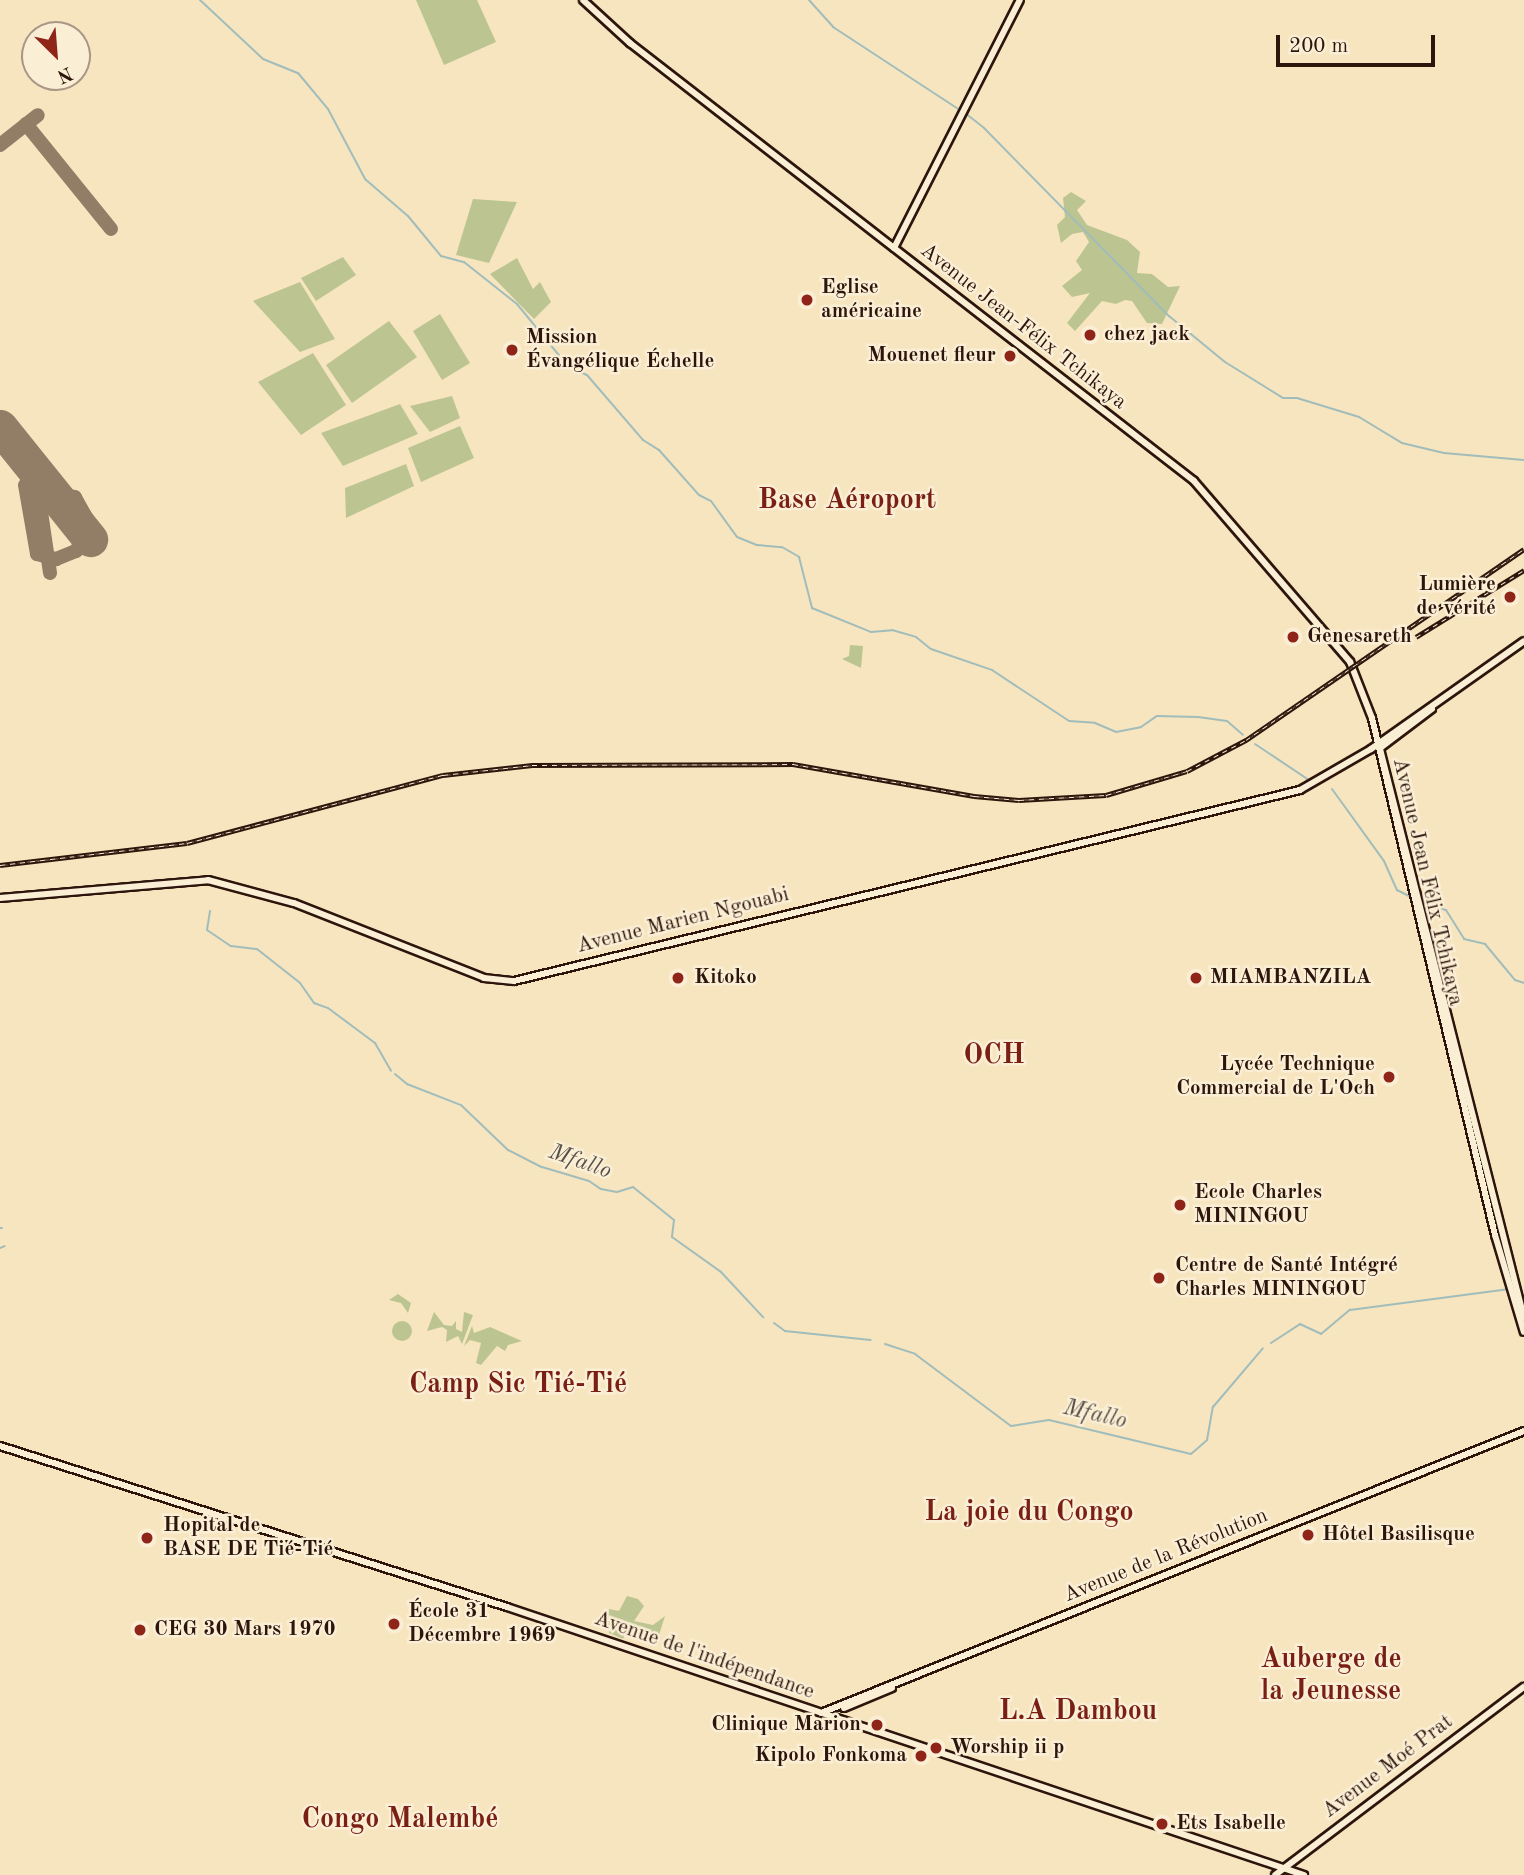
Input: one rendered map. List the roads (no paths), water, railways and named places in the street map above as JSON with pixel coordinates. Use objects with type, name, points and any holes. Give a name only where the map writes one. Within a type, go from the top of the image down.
[{"type":"street","name":"Avenue Jean-Félix Tchikaya","points":[[583,0],[630,43],[1194,481],[1346,656],[1359,678],[1377,745]]},
{"type":"street","points":[[894,248],[1020,0]]},
{"type":"street","name":"Avenue Marien Ngouabi","points":[[0,898],[208,880],[294,903],[484,978],[514,981],[1280,796],[1314,784],[1377,745],[1524,641]]},
{"type":"street","name":"Avenue Jean Félix Tchikaya","points":[[1377,745],[1524,1318]]},
{"type":"street","name":"Avenue Jean Félix Tchikaya","points":[[1377,745],[1498,1248],[1524,1332]]},
{"type":"street","name":"Avenue de la Révolution","points":[[823,1715],[1524,1433]]},
{"type":"street","name":"Avenue de l'indépendance","points":[[0,1446],[494,1603],[1283,1868]]},
{"type":"street","name":"Avenue Moé Prat","points":[[1275,1875],[1524,1687]]},
{"type":"street","points":[[1283,1868],[1304,1875]]},
{"type":"waterway","points":[[200,0],[263,59],[298,73],[328,109],[365,179],[408,216],[441,256],[464,262],[517,304],[567,365],[587,375],[643,440],[659,450],[699,495],[711,501],[737,537],[757,545],[782,547],[799,557],[812,608],[871,632],[892,630],[916,637],[931,649],[992,670],[1069,721],[1095,723],[1116,732],[1141,727],[1157,716],[1198,717],[1227,721],[1243,735]]},
{"type":"waterway","points":[[809,0],[833,27],[960,110]]},
{"type":"waterway","points":[[965,113],[984,128],[1169,316],[1225,362],[1283,398],[1297,398],[1359,417],[1402,443],[1444,453],[1524,460]]},
{"type":"waterway","points":[[1255,744],[1309,780]]},
{"type":"waterway","points":[[1332,789],[1384,861],[1397,890],[1413,898]]},
{"type":"waterway","points":[[1421,902],[1446,910],[1464,939],[1485,944],[1515,980],[1524,983]]},
{"type":"waterway","name":"Mfallo","points":[[210,911],[207,930],[231,946],[257,949],[300,983],[314,1003],[328,1008],[375,1043],[391,1071]]},
{"type":"waterway","name":"Mfallo","points":[[395,1074],[407,1084],[461,1105],[508,1150],[542,1167],[589,1181],[601,1189],[617,1192],[633,1187],[674,1220],[672,1237],[721,1272],[763,1317]]},
{"type":"waterway","points":[[0,1248],[5,1246]]},
{"type":"waterway","name":"Mfallo","points":[[1271,1343],[1300,1324],[1321,1334],[1350,1310],[1510,1289]]},
{"type":"waterway","name":"Mfallo","points":[[774,1323],[785,1331],[871,1340]]},
{"type":"waterway","name":"Mfallo","points":[[885,1344],[915,1354],[1011,1426],[1049,1420],[1191,1454],[1207,1440],[1213,1407],[1263,1348]]},
{"type":"railway","points":[[0,865],[187,843],[443,775],[532,765],[793,764],[974,796],[1019,800],[1106,795],[1187,771],[1246,740],[1524,549]]},
{"type":"railway","points":[[1416,637],[1524,570]]},
{"type":"place","name":"Eglise américaine","points":[[807,300]]},
{"type":"place","name":"chez jack","points":[[1090,335]]},
{"type":"place","name":"Mission Évangélique Échelle","points":[[512,350]]},
{"type":"place","name":"Mouenet fleur","points":[[1010,356]]},
{"type":"place","name":"Lumière de vérité","points":[[1510,597]]},
{"type":"place","name":"Genesareth","points":[[1293,637]]},
{"type":"place","name":"Kitoko","points":[[678,978]]},
{"type":"place","name":"MIAMBANZILA","points":[[1196,978]]},
{"type":"place","name":"Lycée Technique Commercial de L'Och","points":[[1389,1077]]},
{"type":"place","name":"Ecole Charles MININGOU","points":[[1180,1205]]},
{"type":"place","name":"Centre de Santé Intégré Charles MININGOU","points":[[1159,1278]]},
{"type":"place","name":"Hôtel Basilisque","points":[[1308,1535]]},
{"type":"place","name":"Hopital de BASE DE Tié-Tié","points":[[147,1538]]},
{"type":"place","name":"École 31 Décembre 1969","points":[[394,1624]]},
{"type":"place","name":"CEG 30 Mars 1970","points":[[140,1630]]},
{"type":"place","name":"Clinique Marion","points":[[877,1725]]},
{"type":"place","name":"Worship ii p","points":[[936,1748]]},
{"type":"place","name":"Kipolo Fonkoma","points":[[921,1756]]},
{"type":"place","name":"Ets Isabelle","points":[[1162,1824]]},
{"type":"district","name":"Base Aéroport","points":[[847,501]]},
{"type":"district","name":"OCH","points":[[994,1056]]},
{"type":"district","name":"Camp Sic Tié-Tié","points":[[518,1385]]},
{"type":"district","name":"La joie du Congo","points":[[1029,1513]]},
{"type":"district","name":"Auberge de la Jeunesse","points":[[1331,1676]]},
{"type":"district","name":"L.A Dambou","points":[[1078,1712]]},
{"type":"district","name":"Congo Malembé","points":[[400,1820]]}]
